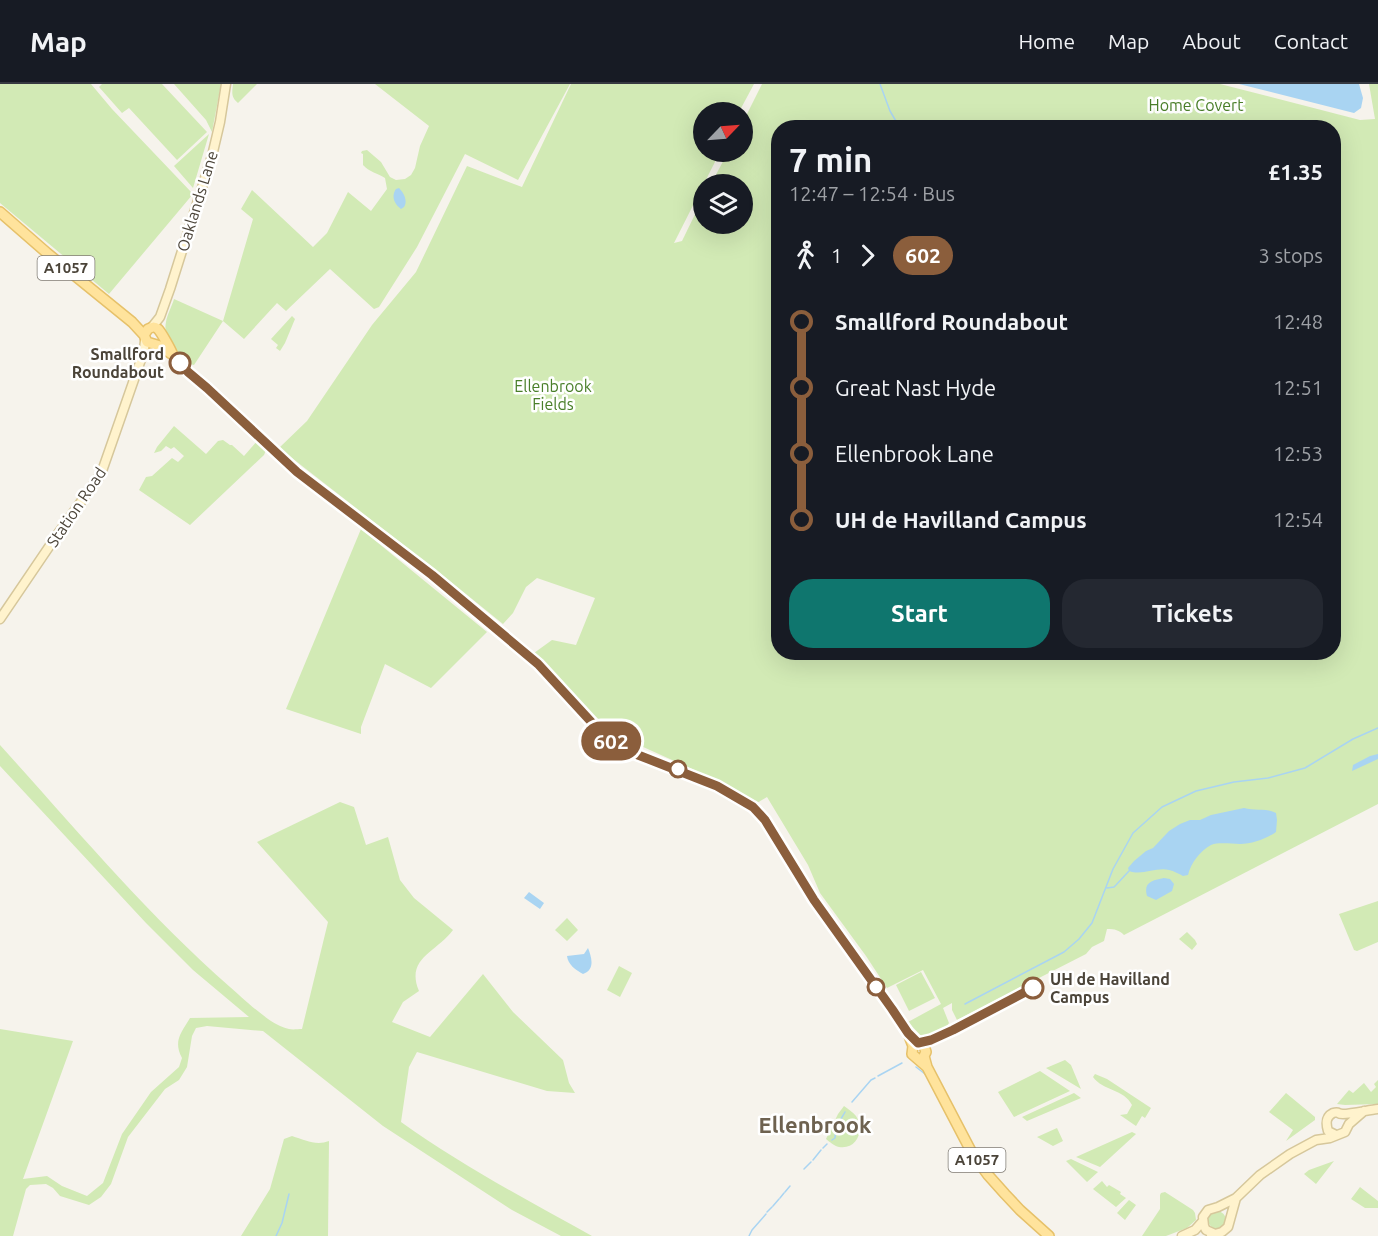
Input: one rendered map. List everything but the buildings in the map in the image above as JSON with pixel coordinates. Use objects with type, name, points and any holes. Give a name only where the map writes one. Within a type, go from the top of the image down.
[{"type":"main road","name":"A1057","points":[[0,212],[152,336],[297,472],[432,575],[538,664],[606,738],[621,748],[717,786],[753,807],[765,820],[814,900],[915,1045],[924,1046],[926,1052],[921,1057],[972,1153],[1005,1194],[1049,1236]]},
{"type":"street","name":"Oaklands Lane","points":[[152,336],[170,289],[215,145],[226,84]]},
{"type":"street","name":"Station Road","points":[[0,620],[57,534],[101,474],[144,351],[152,336]]},
{"type":"street","points":[[1336,1135],[1328,1131],[1328,1118],[1331,1114],[1378,1108]]},
{"type":"street","points":[[1348,1124],[1364,1111]]},
{"type":"street","points":[[1316,1140],[1341,1135],[1345,1132],[1348,1124],[1343,1114]]},
{"type":"street","points":[[1182,1236],[1195,1230],[1203,1221],[1208,1210],[1236,1198],[1271,1167],[1316,1140],[1327,1126]]},
{"type":"street","points":[[1203,1221],[1206,1230],[1211,1235],[1226,1230],[1236,1198]]},
{"type":"street","points":[[1218,1207],[1224,1209],[1229,1218]]},
{"type":"green space","points":[[0,84],[91,84],[193,194],[109,294],[0,203]]},
{"type":"green space","points":[[102,84],[162,84],[207,132],[177,160],[129,108],[122,113],[99,87]]},
{"type":"green space","points":[[174,84],[221,84],[212,132],[206,120]]},
{"type":"green space","points":[[233,84],[257,84],[238,103],[232,95]]},
{"type":"green space","points":[[375,84],[570,84],[518,180],[465,154],[417,247],[379,307],[374,309],[330,269],[286,311],[277,303],[244,339],[223,321],[253,219],[241,209],[252,190],[313,247],[327,233],[348,192],[371,211],[387,189],[385,178],[363,165],[362,151],[367,150],[381,162],[390,177],[396,180],[405,179],[411,175],[429,126]]},
{"type":"green space","name":"Ellenbrook Fields","points":[[571,84],[754,84],[744,102],[693,102],[693,162],[715,162],[709,174],[693,174],[693,205],[674,243],[682,241],[693,218],[693,234],[753,234],[753,174],[716,174],[723,162],[753,162],[753,102],[762,84],[1220,84],[1360,120],[1375,119],[1369,84],[1378,84],[1378,804],[1124,935],[1117,930],[1107,929],[1104,941],[1092,947],[1086,954],[957,1020],[952,1010],[952,1003],[943,1008],[949,1023],[947,1026],[922,1037],[908,1022],[941,1004],[923,970],[887,988],[820,893],[808,865],[767,797],[757,803],[723,783],[610,732],[534,653],[552,640],[576,645],[595,598],[537,578],[526,587],[513,613],[503,624],[279,448],[307,421],[372,325],[416,272],[467,166],[522,187]]},
{"type":"green space","points":[[209,134],[193,188],[174,166]]},
{"type":"green space","points":[[174,299],[223,321],[194,365],[190,364],[169,340],[165,328]]},
{"type":"green space","points":[[292,316],[295,319],[280,351],[276,348],[278,345],[271,339]]},
{"type":"green space","points":[[174,426],[206,454],[218,441],[223,440],[244,456],[257,441],[266,450],[264,455],[190,525],[139,490],[146,477],[152,476],[172,458],[178,462],[184,456],[174,447],[171,449],[166,446],[154,453]]},
{"type":"green space","points":[[361,529],[487,632],[431,688],[385,664],[361,727],[361,734],[286,709]]},
{"type":"green space","points":[[0,745],[169,930],[258,1011],[274,1023],[291,1029],[302,1029],[328,922],[257,842],[340,802],[354,807],[366,845],[388,837],[400,880],[414,898],[453,930],[419,963],[416,980],[419,991],[403,1002],[392,1022],[430,1037],[483,974],[513,1012],[563,1060],[569,1083],[575,1093],[547,1091],[417,1052],[409,1067],[401,1122],[471,1167],[592,1236],[561,1236],[512,1210],[383,1126],[263,1031],[207,1026],[196,1028],[192,1036],[187,1067],[179,1080],[165,1089],[128,1137],[111,1184],[101,1197],[89,1205],[60,1196],[46,1184],[30,1185],[26,1189],[13,1236],[0,1236],[0,1029],[73,1041],[23,1179],[47,1176],[62,1186],[87,1196],[103,1183],[122,1134],[151,1092],[179,1067],[182,1058],[178,1042],[190,1018],[249,1017],[193,970],[146,923],[0,766]]},
{"type":"green space","points":[[1378,901],[1378,942],[1357,951],[1354,950],[1339,914]]},
{"type":"green space","points":[[567,918],[578,930],[567,941],[555,930]]},
{"type":"green space","points":[[1187,932],[1197,944],[1192,950],[1179,939]]},
{"type":"green space","points":[[619,966],[632,973],[620,997],[607,990]]},
{"type":"green space","points":[[921,972],[935,998],[909,1011],[896,985]]},
{"type":"green space","points":[[1065,1060],[1071,1065],[1081,1089],[1046,1068]]},
{"type":"green space","points":[[1040,1071],[1070,1091],[1014,1117],[998,1092]]},
{"type":"green space","points":[[1095,1074],[1107,1079],[1151,1108],[1145,1118],[1142,1116],[1136,1126],[1120,1115],[1127,1114],[1132,1105],[1124,1096],[1097,1082],[1093,1077]]},
{"type":"green space","points":[[1378,1080],[1378,1104],[1337,1104],[1349,1090],[1353,1093],[1364,1083],[1371,1092]]},
{"type":"green space","points":[[1074,1093],[1081,1098],[1027,1121],[1022,1117]]},
{"type":"green space","points":[[1286,1093],[1315,1117],[1315,1120],[1286,1141],[1293,1130],[1269,1112]]},
{"type":"green space","points":[[844,1106],[856,1116],[860,1127],[855,1142],[839,1147],[826,1139]]},
{"type":"green space","points":[[1057,1128],[1063,1141],[1053,1146],[1037,1137]]},
{"type":"green space","points":[[1132,1132],[1136,1134],[1100,1167],[1076,1157]]},
{"type":"green space","points":[[292,1136],[315,1143],[329,1141],[328,1236],[241,1236],[270,1189],[284,1139]]},
{"type":"green space","points":[[1071,1159],[1098,1172],[1087,1182],[1066,1161]]},
{"type":"green space","points":[[1334,1161],[1316,1184],[1304,1174],[1309,1170]]},
{"type":"green space","points":[[1102,1181],[1107,1187],[1109,1185],[1121,1192],[1120,1194],[1126,1198],[1116,1207],[1093,1189]]},
{"type":"green space","points":[[1360,1187],[1378,1201],[1378,1208],[1365,1208],[1351,1199]]},
{"type":"green space","points":[[1165,1192],[1193,1210],[1196,1220],[1187,1228],[1166,1236],[1142,1236],[1160,1209],[1160,1195]]},
{"type":"green space","points":[[1129,1200],[1136,1205],[1125,1220],[1117,1213]]},
{"type":"green space","points":[[1217,1211],[1223,1214],[1226,1220],[1223,1226],[1217,1229],[1211,1226],[1208,1220],[1211,1214]]},
{"type":"water","points":[[1239,84],[1359,84],[1363,98],[1361,108],[1354,113]]},
{"type":"water","points":[[399,188],[405,200],[405,205],[401,209],[394,197],[394,192]]},
{"type":"water","points":[[1378,754],[1378,759],[1352,771],[1353,765]]},
{"type":"water","points":[[1244,808],[1276,813],[1276,832],[1249,843],[1211,845],[1196,858],[1188,875],[1183,876],[1164,869],[1139,873],[1129,871],[1128,868],[1134,861],[1180,824]]},
{"type":"water","points":[[1164,878],[1170,879],[1174,884],[1172,891],[1156,900],[1147,896],[1148,885]]},
{"type":"water","points":[[529,892],[544,903],[540,909],[524,898]]},
{"type":"water","points":[[588,948],[591,967],[583,974],[571,965],[567,956],[584,954]]},
{"type":"waterway","points":[[880,84],[895,120]]},
{"type":"waterway","points":[[965,1004],[1064,952],[1079,939],[1092,923],[1113,869],[1133,833],[1162,807],[1196,791],[1234,782],[1268,778],[1305,768],[1353,739],[1378,728]]},
{"type":"waterway","points":[[1107,888],[1114,887],[1129,871]]},
{"type":"waterway","points":[[878,1076],[902,1063]]},
{"type":"waterway","points":[[916,1067],[925,1074]]},
{"type":"waterway","points":[[852,1102],[875,1078]]},
{"type":"waterway","points":[[832,1140],[835,1138],[837,1127],[845,1112]]},
{"type":"waterway","points":[[823,1148],[827,1144]]},
{"type":"waterway","points":[[813,1160],[821,1150]]},
{"type":"waterway","points":[[804,1169],[811,1162]]},
{"type":"waterway","points":[[785,1192],[790,1186]]},
{"type":"waterway","points":[[780,1198],[784,1193]]},
{"type":"waterway","points":[[276,1236],[282,1223],[289,1194]]},
{"type":"waterway","points":[[773,1206],[779,1199]]},
{"type":"waterway","points":[[767,1212],[772,1207]]},
{"type":"waterway","points":[[749,1236],[766,1214]]},
{"type":"bus line","name":"602","points":[[180,363],[297,472],[432,575],[538,664],[606,738],[621,748],[717,786],[753,807],[765,820],[785,850],[814,900],[908,1033],[918,1043],[921,1044],[953,1030],[1033,988]]},
{"type":"place","name":"Smallford Roundabout","points":[[180,363]]},
{"type":"place","name":"UH de Havilland Campus","points":[[1033,988]]},
{"type":"district","name":"Ellenbrook","points":[[815,1125]]},
{"type":"park label","name":"Home Covert","points":[[1196,105]]}]
